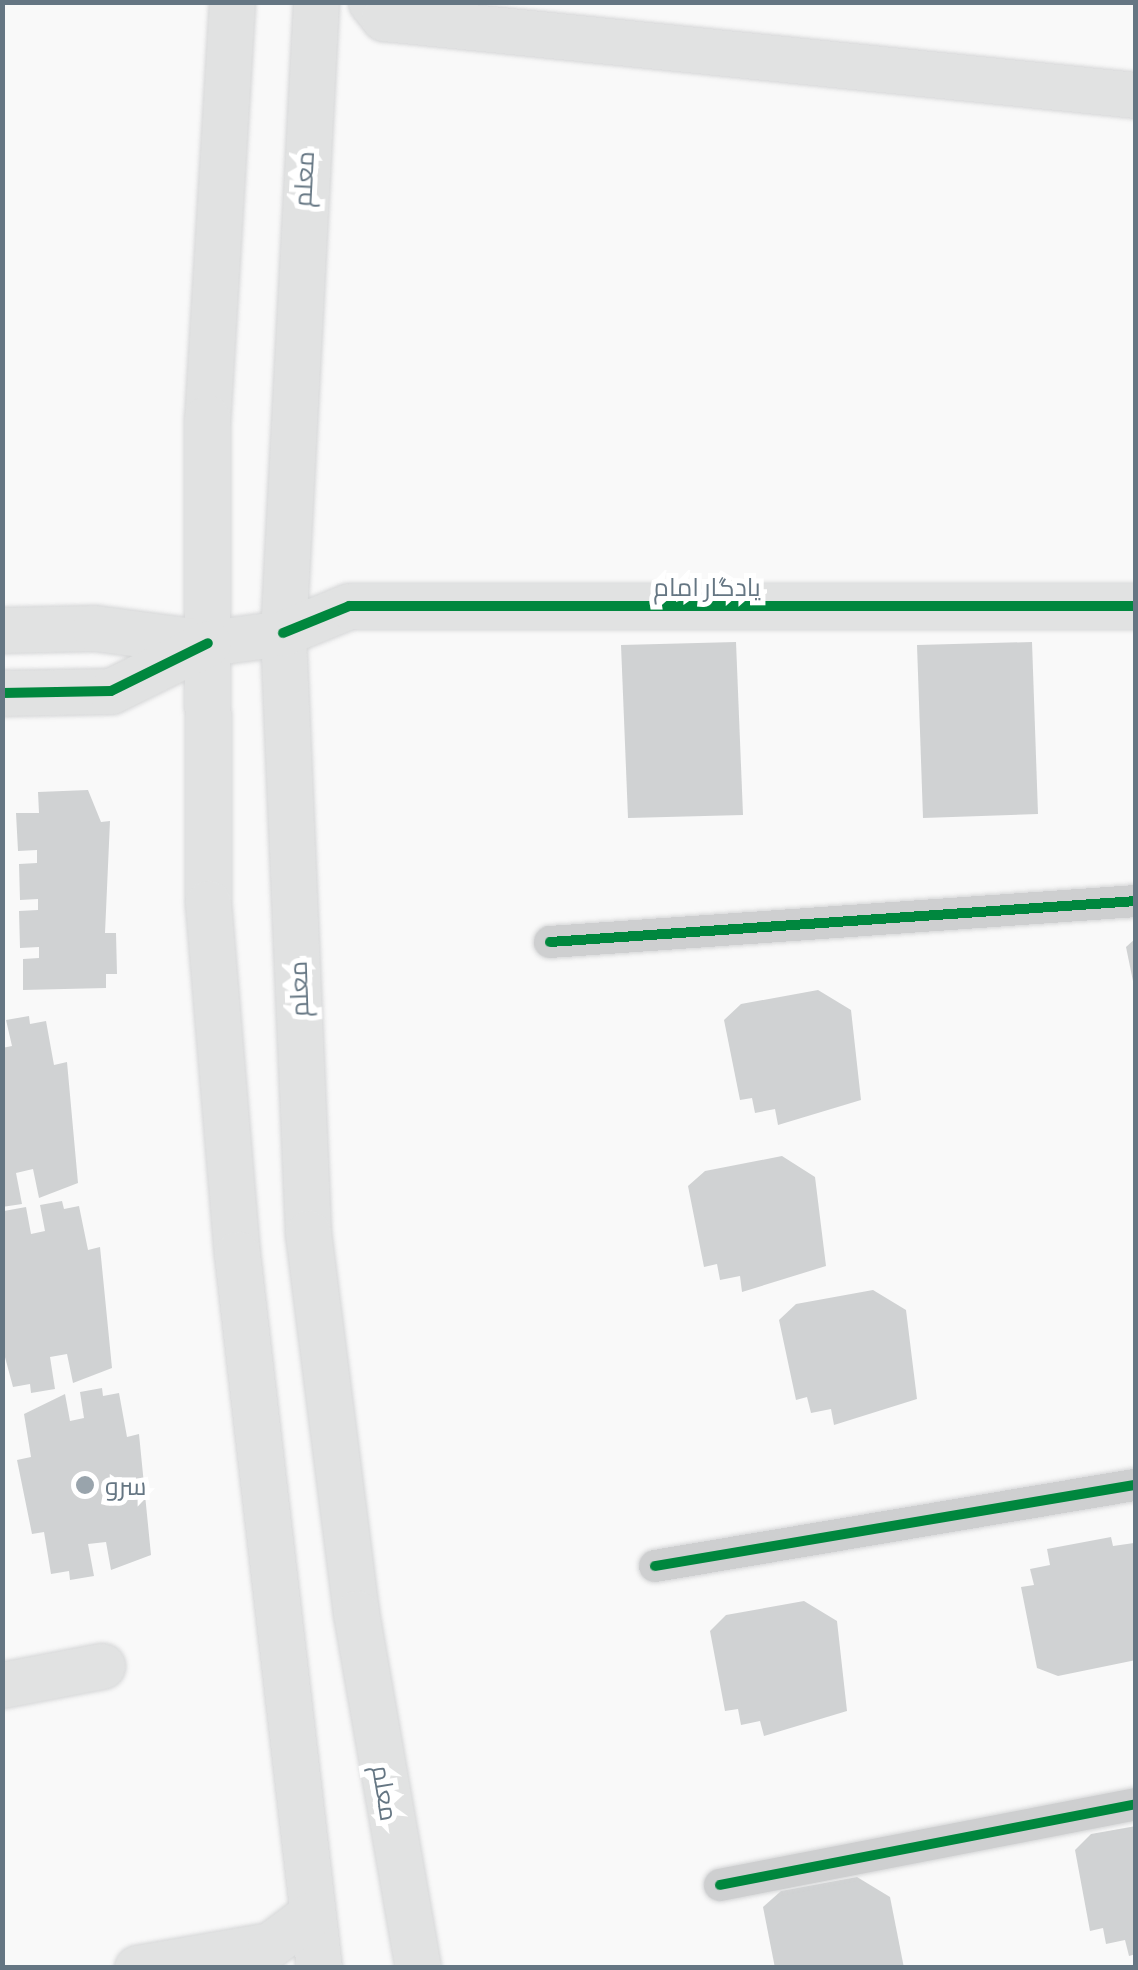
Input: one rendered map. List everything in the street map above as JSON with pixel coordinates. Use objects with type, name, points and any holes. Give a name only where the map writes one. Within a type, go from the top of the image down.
[{"type":"main road","points":[[232,2],[207,418],[209,922],[318,1968]]},
{"type":"main road","name":"معلم","points":[[316,2],[283,633],[308,1233],[356,1613],[418,1968]]},
{"type":"main road","points":[[371,2],[384,18],[1136,95]]},
{"type":"main road","name":"یادگار امام","points":[[208,643],[283,633],[349,606],[1136,606]]},
{"type":"main road","points":[[2,630],[95,628],[208,643]]},
{"type":"main road","points":[[2,694],[110,691],[208,643]]},
{"type":"main road","points":[[2,1685],[102,1666]]},
{"type":"main road","points":[[137,1968],[275,1956],[310,1914]]},
{"type":"street","points":[[550,942],[1136,901]]},
{"type":"street","points":[[655,1566],[1136,1485]]},
{"type":"street","points":[[720,1885],[1136,1804]]},
{"type":"building","points":[[736,642],[743,815],[628,818],[621,645]]},
{"type":"building","points":[[1032,642],[1038,814],[923,818],[917,645]]},
{"type":"building","points":[[88,790],[101,822],[110,821],[105,933],[116,933],[117,974],[106,974],[106,988],[23,990],[23,959],[39,958],[39,947],[20,948],[19,911],[38,910],[38,899],[20,900],[19,864],[37,863],[37,850],[18,851],[16,813],[39,813],[38,792]]},
{"type":"building","points":[[1136,938],[1136,986],[1134,986],[1126,947]]},
{"type":"building","points":[[818,990],[851,1010],[861,1100],[778,1125],[775,1109],[755,1113],[752,1098],[740,1100],[724,1020],[741,1004]]},
{"type":"building","points":[[29,1016],[30,1024],[46,1021],[54,1065],[67,1062],[78,1183],[39,1198],[33,1169],[16,1173],[22,1204],[2,1207],[2,1048],[12,1046],[6,1020]]},
{"type":"building","points":[[782,1156],[815,1177],[826,1266],[742,1292],[740,1276],[720,1280],[717,1264],[704,1267],[688,1186],[705,1171]]},
{"type":"building","points":[[62,1201],[64,1209],[79,1206],[88,1250],[100,1247],[112,1368],[73,1383],[67,1354],[50,1357],[55,1389],[31,1393],[30,1384],[13,1387],[2,1346],[4,1211],[26,1207],[31,1234],[45,1231],[40,1205]]},
{"type":"building","points":[[873,1290],[906,1310],[917,1399],[834,1425],[831,1409],[811,1413],[807,1397],[796,1400],[779,1320],[796,1304]]},
{"type":"building","name":"سرو","points":[[102,1388],[103,1396],[119,1393],[127,1437],[139,1434],[151,1555],[111,1570],[106,1542],[88,1544],[94,1576],[70,1580],[69,1571],[51,1574],[44,1532],[32,1534],[17,1460],[31,1457],[24,1414],[65,1394],[70,1421],[84,1418],[80,1392]]},
{"type":"building","points":[[1111,1537],[1113,1546],[1134,1543],[1136,1660],[1058,1676],[1037,1668],[1021,1587],[1034,1585],[1030,1569],[1050,1565],[1047,1549]]},
{"type":"building","points":[[804,1601],[837,1621],[847,1711],[764,1736],[760,1721],[741,1725],[738,1709],[725,1711],[710,1631],[726,1615]]},
{"type":"building","points":[[1136,1826],[1136,1954],[1129,1956],[1125,1940],[1106,1944],[1103,1928],[1090,1931],[1075,1850],[1091,1834]]},
{"type":"building","points":[[857,1877],[890,1897],[904,1968],[775,1968],[763,1907],[781,1891]]},
{"type":"cycle path","points":[[283,633],[349,606],[1136,606]]},
{"type":"cycle path","points":[[2,693],[111,691],[208,643]]},
{"type":"cycle path","points":[[550,942],[1136,901]]},
{"type":"cycle path","points":[[655,1566],[1136,1485]]},
{"type":"cycle path","points":[[720,1885],[1136,1804]]},
{"type":"place","name":"سرو","points":[[85,1485]]}]
